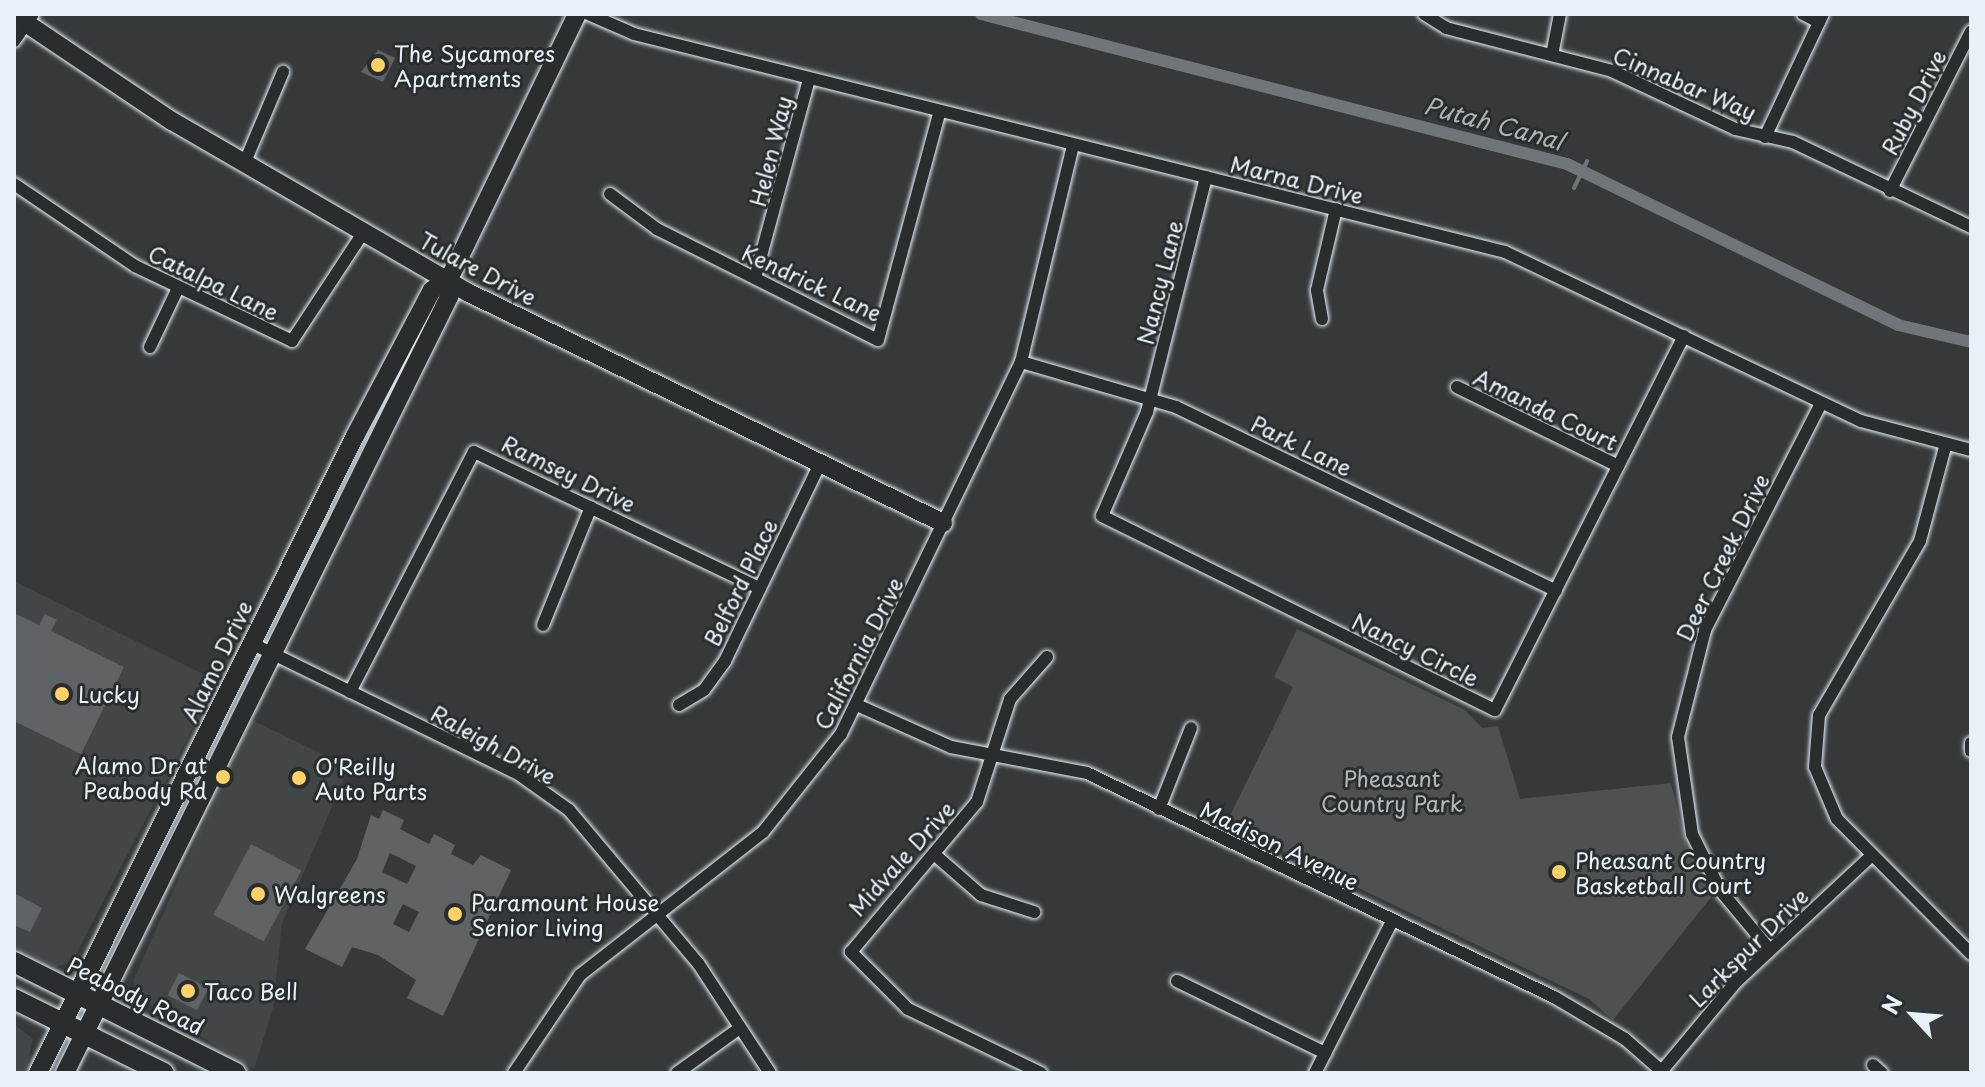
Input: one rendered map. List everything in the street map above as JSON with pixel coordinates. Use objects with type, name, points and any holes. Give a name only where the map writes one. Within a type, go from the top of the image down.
[{"type":"main road","name":"Alamo Drive","points":[[65,1073],[449,297],[449,279],[577,14]]},
{"type":"main road","name":"Tulare Drive","points":[[24,18],[245,162],[363,233],[449,279],[943,523]]},
{"type":"main road","name":"Alamo Drive","points":[[38,1073],[251,643],[432,290],[449,279]]},
{"type":"main road","name":"Peabody Road","points":[[14,962],[236,1073]]},
{"type":"main road","points":[[14,999],[83,1036],[164,1073]]},
{"type":"street","name":"Marna Drive","points":[[588,14],[634,34],[1505,252],[1821,403],[1945,447],[1971,450]]},
{"type":"street","name":"Cinnabar Way","points":[[1424,14],[1446,28],[1612,71],[1765,137],[1793,142],[1890,191],[1971,227]]},
{"type":"street","points":[[1552,55],[1560,14]]},
{"type":"street","points":[[1765,137],[1821,18],[1803,14]]},
{"type":"street","points":[[14,41],[24,18]]},
{"type":"street","name":"Ruby Drive","points":[[1890,191],[1971,31]]},
{"type":"street","points":[[245,162],[283,72]]},
{"type":"street","name":"Helen Way","points":[[755,278],[809,79]]},
{"type":"street","name":"Kendrick Lane","points":[[610,194],[657,229],[878,340],[940,111]]},
{"type":"street","name":"California Drive","points":[[514,1073],[561,997],[657,911],[788,808],[857,705],[1021,362],[1073,145]]},
{"type":"street","name":"Nancy Lane","points":[[1151,397],[1206,177]]},
{"type":"street","name":"Catalpa Lane","points":[[14,184],[99,245],[178,288],[292,341],[363,233]]},
{"type":"street","points":[[1322,319],[1317,290],[1336,209]]},
{"type":"street","points":[[150,347],[178,288]]},
{"type":"street","name":"Nancy Circle","points":[[1151,397],[1102,516],[1495,710],[1684,336]]},
{"type":"street","name":"Park Lane","points":[[1021,362],[1151,397],[1556,591]]},
{"type":"street","name":"Amanda Court","points":[[1457,387],[1618,466]]},
{"type":"street","name":"Deer Creek Drive","points":[[1769,949],[1720,890],[1692,834],[1678,737],[1705,630],[1821,403]]},
{"type":"street","points":[[1945,447],[1920,541],[1826,697],[1814,738],[1826,801],[1871,856],[1971,954]]},
{"type":"street","name":"Ramsey Drive","points":[[350,692],[474,452],[759,588]]},
{"type":"street","name":"Belford Place","points":[[679,705],[704,690],[725,661],[820,464]]},
{"type":"street","points":[[543,625],[591,507]]},
{"type":"street","name":"Raleigh Drive","points":[[251,643],[538,786],[605,843],[657,911],[737,1030],[770,1073]]},
{"type":"street","name":"Midvale Drive","points":[[1041,1073],[908,1009],[851,952],[977,802],[1010,699],[1047,657]]},
{"type":"street","name":"Madison Avenue","points":[[857,705],[940,743],[1087,773],[1591,1016],[1662,1072]]},
{"type":"street","points":[[1159,809],[1191,728]]},
{"type":"street","points":[[1971,743],[1971,751]]},
{"type":"street","points":[[934,854],[981,895],[1034,912]]},
{"type":"street","name":"Larkspur Drive","points":[[1662,1072],[1769,949],[1871,856]]},
{"type":"street","points":[[1315,1073],[1392,921]]},
{"type":"street","points":[[1177,981],[1325,1053]]},
{"type":"street","points":[[677,1073],[737,1030]]},
{"type":"shaded area","points":[[14,581],[217,681],[72,962],[56,967],[14,947]]},
{"type":"shaded area","points":[[250,719],[349,767],[282,923],[273,1008],[254,1069],[141,999],[133,981]]},
{"type":"shaded area","points":[[14,1024],[33,1039],[25,1073],[14,1073]]},
{"type":"green space","name":"Pheasant Country Park","points":[[1297,629],[1465,710],[1482,728],[1498,726],[1520,799],[1671,783],[1686,845],[1712,896],[1613,1020],[1589,999],[1226,824],[1293,687],[1274,677]]},
{"type":"building","name":"The Sycamores Apartments","points":[[378,50],[395,58],[383,82],[361,72]]},
{"type":"building","name":"Lucky","points":[[14,613],[39,625],[45,614],[57,620],[51,631],[124,667],[81,754],[14,721]]},
{"type":"building","name":"Paramount House Senior Living","points":[[383,810],[404,820],[400,829],[429,844],[434,834],[455,845],[451,854],[473,865],[481,855],[511,870],[443,1016],[407,998],[416,980],[378,955],[352,947],[342,967],[305,949],[357,859],[371,815],[379,819]],"holes":[[[390,853],[416,866],[407,884],[382,872]],[[403,904],[419,912],[409,932],[393,924]]]},
{"type":"building","name":"Walgreens","points":[[251,844],[301,871],[264,941],[213,915]]},
{"type":"building","points":[[14,893],[42,908],[30,932],[14,925]]},
{"type":"building","name":"Taco Bell","points":[[179,973],[208,988],[197,1010],[168,995]]},
{"type":"waterway","name":"Putah Canal","points":[[981,14],[1567,164],[1898,325],[1971,342]]},
{"type":"waterway","name":"Putah Canal","points":[[1574,188],[1587,161]]},
{"type":"place","name":"The Sycamores Apartments","points":[[378,65]]},
{"type":"place","name":"Lucky","points":[[62,694]]},
{"type":"place","name":"Alamo Dr at Peabody Rd","points":[[223,777]]},
{"type":"place","name":"O'Reilly Auto Parts","points":[[299,778]]},
{"type":"place","name":"Pheasant Country Basketball Court","points":[[1559,872]]},
{"type":"place","name":"Walgreens","points":[[258,894]]},
{"type":"place","name":"Paramount House Senior Living","points":[[455,914]]},
{"type":"place","name":"Taco Bell","points":[[188,991]]}]
